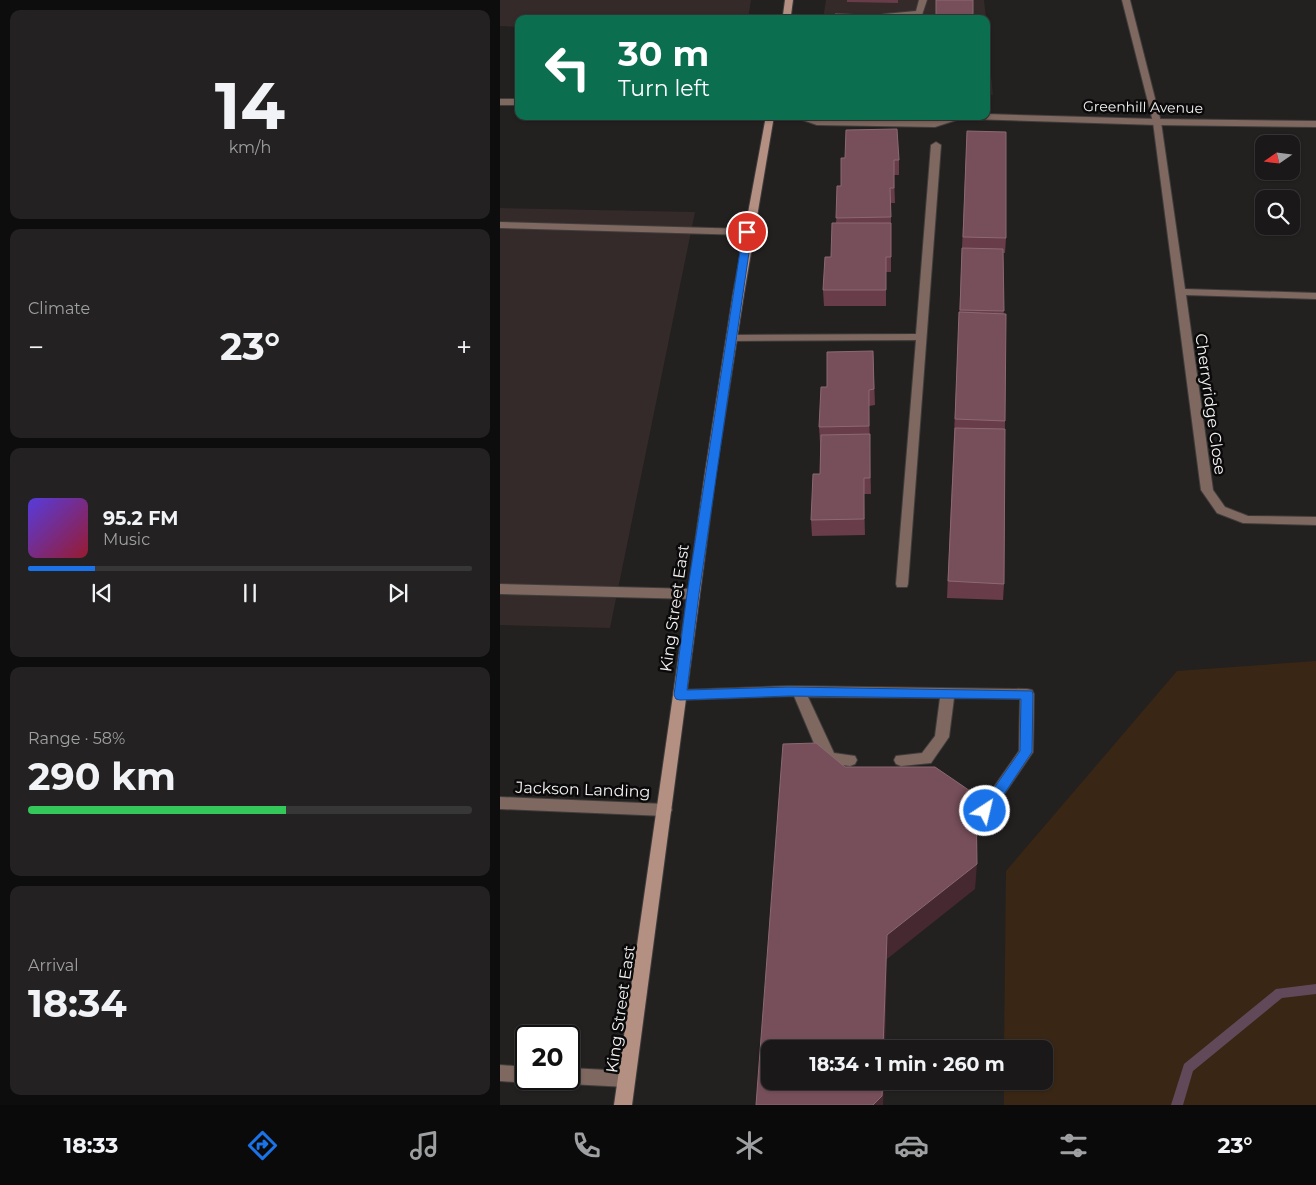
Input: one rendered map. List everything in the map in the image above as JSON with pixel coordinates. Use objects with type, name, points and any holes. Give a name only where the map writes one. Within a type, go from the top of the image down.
[{"type":"main road","points":[[787,15],[789,0]]},
{"type":"main road","name":"King Street East","points":[[623,1105],[665,810],[693,594],[747,232],[769,120]]},
{"type":"street","points":[[902,15],[919,14],[923,0]]},
{"type":"street","name":"Cherryridge Close","points":[[1126,0],[1156,122],[1207,490],[1221,510],[1247,520],[1316,521]]},
{"type":"street","points":[[500,102],[515,102]]},
{"type":"street","name":"Greenhill Avenue","points":[[990,117],[1156,122],[1316,124]]},
{"type":"street","points":[[809,120],[817,122],[935,124],[948,120]]},
{"type":"street","points":[[902,584],[936,145]]},
{"type":"street","points":[[500,225],[747,232]]},
{"type":"street","points":[[1179,292],[1316,296]]},
{"type":"street","points":[[732,338],[921,337]]},
{"type":"street","points":[[500,589],[693,594]]},
{"type":"street","points":[[799,692],[820,741],[830,759],[850,760]]},
{"type":"street","points":[[680,695],[799,692],[1027,694],[1026,752],[985,811]]},
{"type":"street","points":[[902,760],[926,758],[942,737],[948,693]]},
{"type":"street","name":"Jackson Landing","points":[[500,803],[665,810]]},
{"type":"street","points":[[500,1074],[515,1074]]},
{"type":"street","points":[[580,1077],[627,1079]]},
{"type":"shaded area","points":[[500,0],[751,0],[749,15],[515,15],[515,27],[500,26]]},
{"type":"shaded area","points":[[826,0],[984,0],[986,15],[824,15]]},
{"type":"shaded area","points":[[990,65],[993,95],[990,95]]},
{"type":"shaded area","points":[[500,208],[695,212],[610,628],[500,625]]},
{"type":"shaded area","points":[[1316,661],[1316,1105],[1004,1105],[1004,1090],[1053,1090],[1053,1040],[1004,1040],[1006,871],[1177,671]]},
{"type":"building","points":[[936,0],[973,0],[973,15],[936,15]]},
{"type":"building","points":[[835,14],[874,15],[835,15]]},
{"type":"building","points":[[897,129],[899,160],[894,160],[894,188],[890,188],[891,217],[836,218],[837,186],[841,186],[841,158],[845,158],[846,130]]},
{"type":"building","points":[[967,131],[1006,132],[1006,238],[963,237]]},
{"type":"building","points":[[832,223],[891,223],[891,257],[886,257],[886,290],[823,290],[825,257],[831,257]]},
{"type":"building","points":[[962,248],[1003,249],[1004,311],[960,310]]},
{"type":"building","points":[[959,312],[1006,314],[1005,421],[955,419]]},
{"type":"building","points":[[873,351],[874,389],[869,390],[869,426],[819,427],[821,387],[827,387],[827,352]]},
{"type":"building","points":[[955,428],[1005,429],[1004,584],[948,581]]},
{"type":"building","points":[[870,434],[870,478],[864,478],[864,519],[811,520],[813,474],[820,474],[821,435]]},
{"type":"building","points":[[816,743],[845,767],[935,767],[976,795],[977,864],[887,935],[883,1040],[761,1040],[761,1090],[882,1090],[882,1096],[873,1105],[756,1105],[783,744]]},
{"type":"waterway","points":[[1177,1105],[1188,1068],[1280,993],[1316,989]]},
{"type":"route","points":[[747,232],[693,594],[680,695],[789,691],[1027,694],[1026,752],[985,811]]}]
